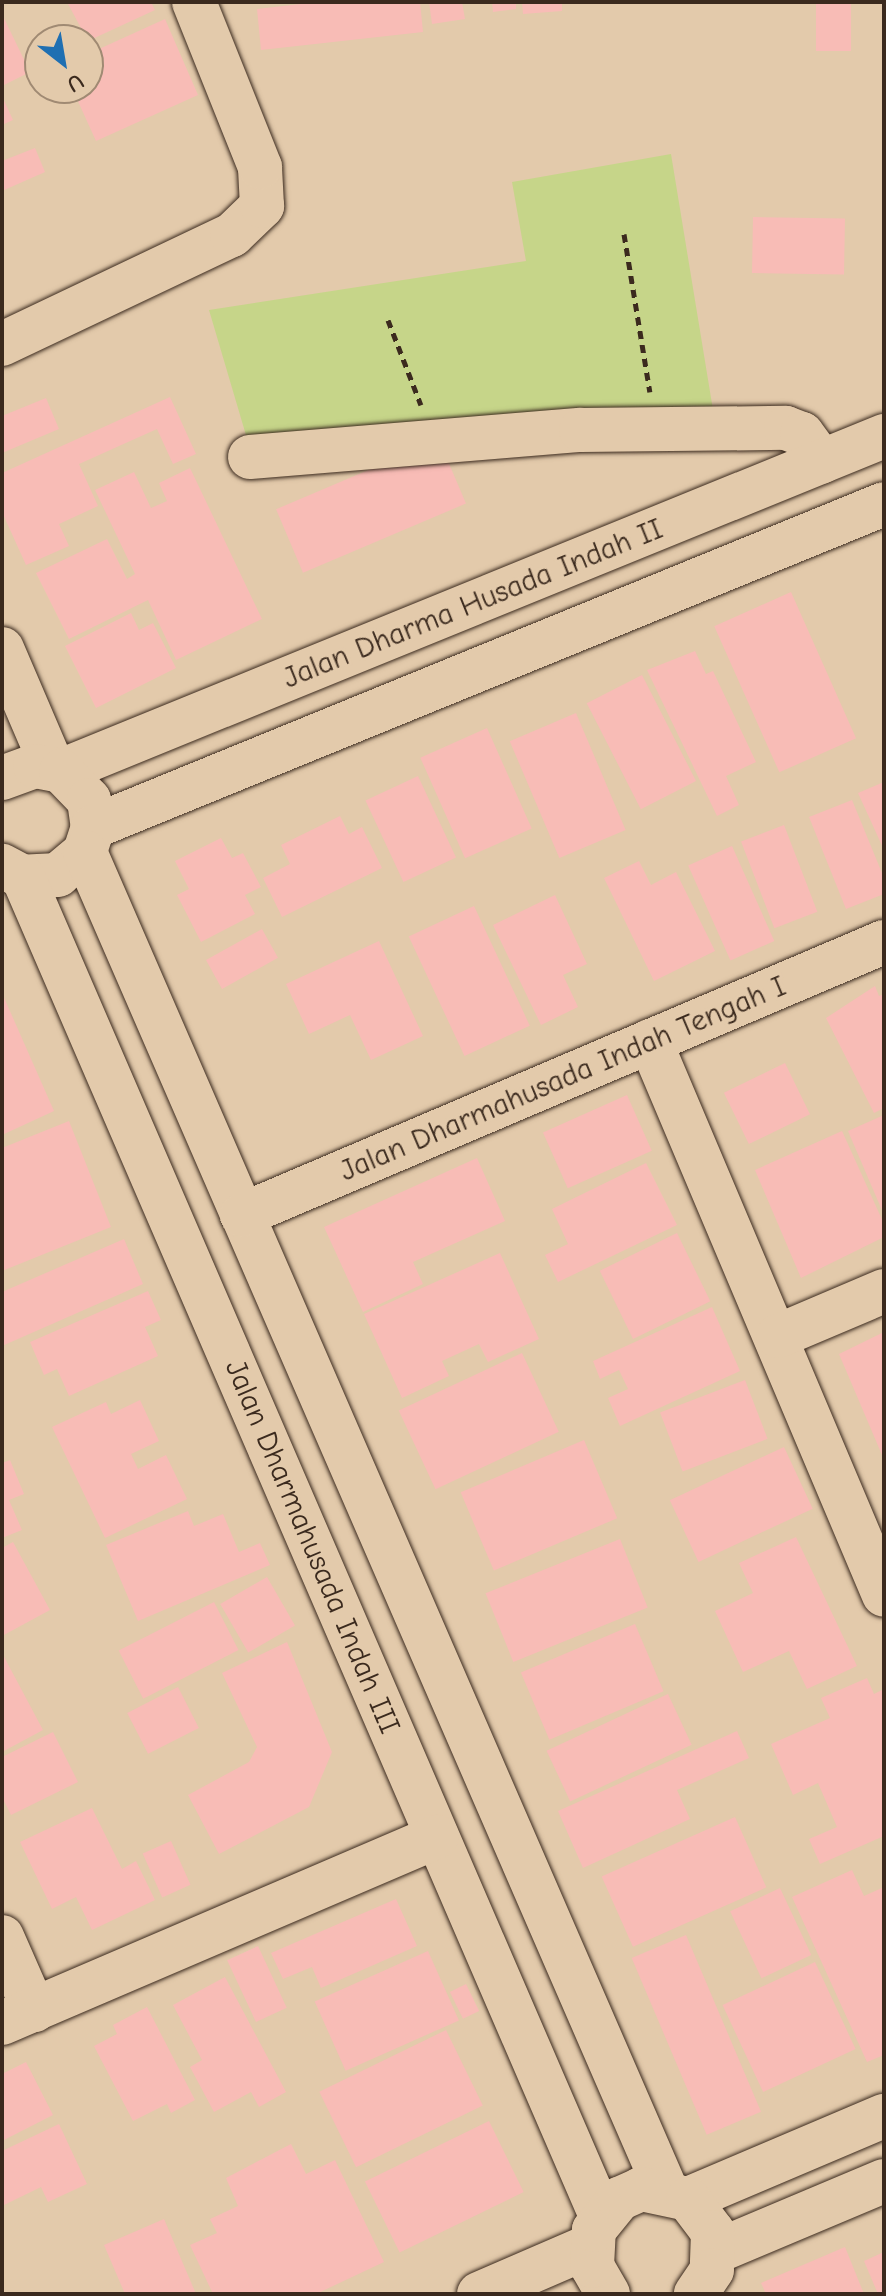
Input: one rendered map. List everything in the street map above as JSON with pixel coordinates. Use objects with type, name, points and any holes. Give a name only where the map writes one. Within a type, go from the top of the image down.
[{"type":"street","points":[[2,344],[232,235],[262,206],[260,167],[194,2]]},
{"type":"street","points":[[250,457],[434,440],[655,429],[791,429],[802,434],[822,462]]},
{"type":"street","name":"Jalan Dharma Husada Indah II","points":[[2,778],[26,768],[57,770],[884,436]]},
{"type":"street","name":"Jalan Dharma Husada Indah II","points":[[8,870],[58,875],[89,840],[884,504]]},
{"type":"street","points":[[2,649],[57,770],[89,800],[89,840],[242,1215],[677,2194],[713,2232],[705,2282]]},
{"type":"street","name":"Jalan Dharmahusada Indah III","points":[[8,870],[437,1837],[596,2231],[592,2266],[608,2294]]},
{"type":"street","name":"Jalan Dharmahusada Indah Tengah I","points":[[242,1215],[884,942]]},
{"type":"street","points":[[650,1041],[778,1336],[884,1595]]},
{"type":"street","points":[[778,1336],[884,1291]]},
{"type":"street","points":[[2,1937],[18,2017],[437,1837]]},
{"type":"street","points":[[479,2294],[596,2231],[641,2189],[677,2194],[884,2116]]},
{"type":"street","points":[[705,2282],[884,2181]]},
{"type":"path","points":[[624,234],[655,429]]},
{"type":"path","points":[[388,320],[434,440]]},
{"type":"green space","points":[[671,154],[714,416],[248,442],[209,310],[526,261],[512,182]]},
{"type":"building","points":[[67,2],[151,2],[155,10],[104,34],[104,24],[79,24]]},
{"type":"building","points":[[318,2],[420,2],[423,32],[261,50],[257,9]]},
{"type":"building","points":[[429,2],[462,2],[465,19],[432,24]]},
{"type":"building","points":[[492,2],[516,2],[516,9],[493,12]]},
{"type":"building","points":[[522,2],[562,2],[562,11],[523,14]]},
{"type":"building","points":[[816,2],[851,2],[851,51],[816,51]]},
{"type":"building","points":[[2,14],[24,60],[24,75],[2,86]]},
{"type":"building","points":[[165,19],[198,95],[96,141],[79,104],[104,104],[104,47]]},
{"type":"building","points":[[2,96],[13,120],[2,125]]},
{"type":"building","points":[[35,148],[45,172],[2,191],[2,161]]},
{"type":"building","points":[[753,217],[845,219],[844,275],[752,273]]},
{"type":"building","points":[[170,397],[196,454],[173,464],[157,429],[79,464],[98,506],[59,524],[69,546],[26,565],[2,512],[2,473]]},
{"type":"building","points":[[46,398],[59,429],[2,453],[2,416]]},
{"type":"building","points":[[439,440],[466,504],[303,573],[276,509]]},
{"type":"building","points":[[190,468],[262,619],[176,660],[148,600],[69,639],[36,573],[107,539],[127,579],[135,574],[95,490],[134,472],[151,508],[167,501],[159,483]]},
{"type":"building","points":[[791,592],[856,738],[779,772],[714,626]]},
{"type":"building","points":[[131,613],[139,630],[153,623],[176,668],[96,708],[65,646]]},
{"type":"building","points":[[695,651],[706,674],[713,671],[756,762],[726,776],[739,805],[717,816],[647,670]]},
{"type":"building","points":[[642,675],[696,781],[641,809],[587,703]]},
{"type":"building","points":[[576,713],[626,830],[559,858],[510,741]]},
{"type":"building","points":[[487,728],[532,828],[465,858],[420,758]]},
{"type":"building","points":[[418,776],[456,858],[403,882],[365,801]]},
{"type":"building","points":[[884,782],[884,850],[858,793]]},
{"type":"building","points":[[852,800],[884,878],[884,894],[846,909],[809,817]]},
{"type":"building","points":[[340,816],[349,834],[362,827],[382,868],[282,917],[263,878],[290,864],[281,845]]},
{"type":"building","points":[[784,825],[817,912],[774,928],[741,841]]},
{"type":"building","points":[[221,838],[232,858],[243,853],[261,887],[245,895],[255,914],[201,942],[177,895],[189,889],[175,861]]},
{"type":"building","points":[[732,846],[774,941],[730,961],[688,866]]},
{"type":"building","points":[[639,861],[651,885],[676,872],[715,951],[654,981],[604,878]]},
{"type":"building","points":[[555,895],[587,964],[563,975],[578,1007],[541,1025],[493,925]]},
{"type":"building","points":[[474,906],[530,1026],[465,1056],[409,936]]},
{"type":"building","points":[[262,929],[278,958],[222,989],[206,960]]},
{"type":"building","points":[[379,941],[423,1036],[371,1060],[350,1015],[309,1034],[286,984]]},
{"type":"building","points":[[875,986],[879,996],[884,994],[884,1108],[874,1113],[826,1018]]},
{"type":"building","points":[[2,993],[54,1111],[2,1135]]},
{"type":"building","points":[[785,1063],[810,1114],[749,1144],[724,1093]]},
{"type":"building","points":[[627,1095],[652,1151],[568,1188],[543,1132]]},
{"type":"building","points":[[884,1115],[884,1215],[848,1131]]},
{"type":"building","points":[[69,1121],[111,1227],[2,1271],[2,1148]]},
{"type":"building","points":[[842,1131],[884,1224],[884,1237],[801,1278],[755,1170]]},
{"type":"building","points":[[477,1158],[505,1221],[413,1262],[423,1284],[363,1312],[324,1227]]},
{"type":"building","points":[[646,1163],[677,1225],[558,1282],[545,1255],[568,1244],[552,1209]]},
{"type":"building","points":[[677,1233],[710,1301],[633,1339],[600,1271]]},
{"type":"building","points":[[124,1239],[143,1284],[2,1346],[2,1292]]},
{"type":"building","points":[[500,1253],[539,1339],[488,1362],[479,1344],[442,1361],[449,1376],[402,1398],[364,1314]]},
{"type":"building","points":[[148,1291],[161,1320],[145,1327],[158,1356],[69,1396],[57,1369],[44,1375],[30,1342]]},
{"type":"building","points":[[712,1307],[740,1371],[620,1426],[608,1398],[628,1389],[619,1370],[600,1379],[593,1361]]},
{"type":"building","points":[[884,1332],[884,1453],[882,1455],[839,1354]]},
{"type":"building","points":[[522,1353],[559,1432],[436,1489],[399,1410]]},
{"type":"building","points":[[745,1380],[768,1439],[683,1471],[660,1413]]},
{"type":"building","points":[[140,1400],[159,1441],[131,1454],[138,1469],[166,1455],[187,1499],[105,1538],[52,1427],[106,1402],[111,1414]]},
{"type":"building","points":[[584,1440],[617,1518],[494,1571],[461,1492]]},
{"type":"building","points":[[784,1447],[813,1509],[699,1562],[670,1500]]},
{"type":"building","points":[[10,1460],[24,1494],[9,1500],[22,1530],[2,1538],[2,1463]]},
{"type":"building","points":[[188,1511],[194,1526],[223,1514],[239,1552],[260,1543],[270,1565],[138,1621],[106,1545]]},
{"type":"building","points":[[796,1537],[857,1666],[807,1689],[789,1651],[743,1672],[715,1611],[753,1593],[739,1563]]},
{"type":"building","points":[[620,1539],[648,1608],[513,1662],[486,1593]]},
{"type":"building","points":[[13,1542],[50,1610],[2,1636],[2,1548]]},
{"type":"building","points":[[267,1577],[295,1625],[248,1652],[220,1604]]},
{"type":"building","points":[[214,1602],[239,1650],[143,1699],[119,1651]]},
{"type":"building","points":[[635,1624],[664,1691],[549,1740],[521,1672]]},
{"type":"building","points":[[287,1642],[332,1752],[309,1807],[219,1854],[188,1795],[249,1762],[257,1747],[222,1673]]},
{"type":"building","points":[[2,1653],[43,1730],[2,1752]]},
{"type":"building","points":[[867,1678],[874,1694],[884,1689],[884,1836],[820,1864],[809,1839],[837,1827],[818,1783],[793,1795],[771,1744],[830,1718],[821,1698]]},
{"type":"building","points":[[178,1687],[199,1728],[148,1754],[127,1713]]},
{"type":"building","points":[[668,1694],[692,1745],[570,1801],[547,1751]]},
{"type":"building","points":[[737,1731],[749,1758],[677,1790],[690,1819],[583,1868],[558,1811]]},
{"type":"building","points":[[53,1732],[78,1782],[11,1815],[2,1797],[2,1757]]},
{"type":"building","points":[[92,1808],[122,1869],[136,1861],[155,1900],[92,1930],[76,1897],[52,1909],[20,1842]]},
{"type":"building","points":[[735,1817],[766,1887],[633,1947],[602,1876]]},
{"type":"building","points":[[171,1841],[191,1885],[162,1897],[143,1854]]},
{"type":"building","points":[[852,1870],[864,1896],[884,1887],[884,2055],[867,2062],[792,1897]]},
{"type":"building","points":[[780,1888],[811,1955],[761,1978],[730,1911]]},
{"type":"building","points":[[396,1899],[417,1946],[321,1988],[312,1967],[283,1979],[271,1953]]},
{"type":"building","points":[[686,1935],[761,2112],[707,2135],[632,1958]]},
{"type":"building","points":[[258,1946],[287,2008],[256,2022],[227,1960]]},
{"type":"building","points":[[428,1951],[459,2020],[346,2071],[315,2001]]},
{"type":"building","points":[[815,1962],[856,2049],[763,2092],[723,2005]]},
{"type":"building","points":[[225,1977],[286,2092],[259,2107],[251,2092],[214,2112],[190,2067],[202,2060],[173,2005]]},
{"type":"building","points":[[466,1984],[479,2011],[463,2019],[450,1992]]},
{"type":"building","points":[[147,2007],[195,2100],[171,2113],[167,2104],[133,2121],[94,2046],[117,2034],[113,2025]]},
{"type":"building","points":[[446,2030],[483,2105],[356,2167],[319,2092]]},
{"type":"building","points":[[26,2062],[53,2115],[2,2141],[2,2074]]},
{"type":"building","points":[[489,2121],[524,2192],[400,2252],[365,2181]]},
{"type":"building","points":[[59,2124],[87,2184],[48,2202],[41,2187],[2,2206],[2,2151]]},
{"type":"building","points":[[291,2144],[306,2174],[335,2160],[384,2262],[316,2294],[213,2294],[190,2245],[217,2233],[210,2219],[238,2206],[226,2178]]},
{"type":"building","points":[[164,2219],[196,2294],[125,2294],[104,2245]]},
{"type":"building","points":[[845,2247],[864,2294],[766,2294],[761,2283]]},
{"type":"building","points":[[884,2252],[884,2294],[878,2294],[864,2261]]}]
